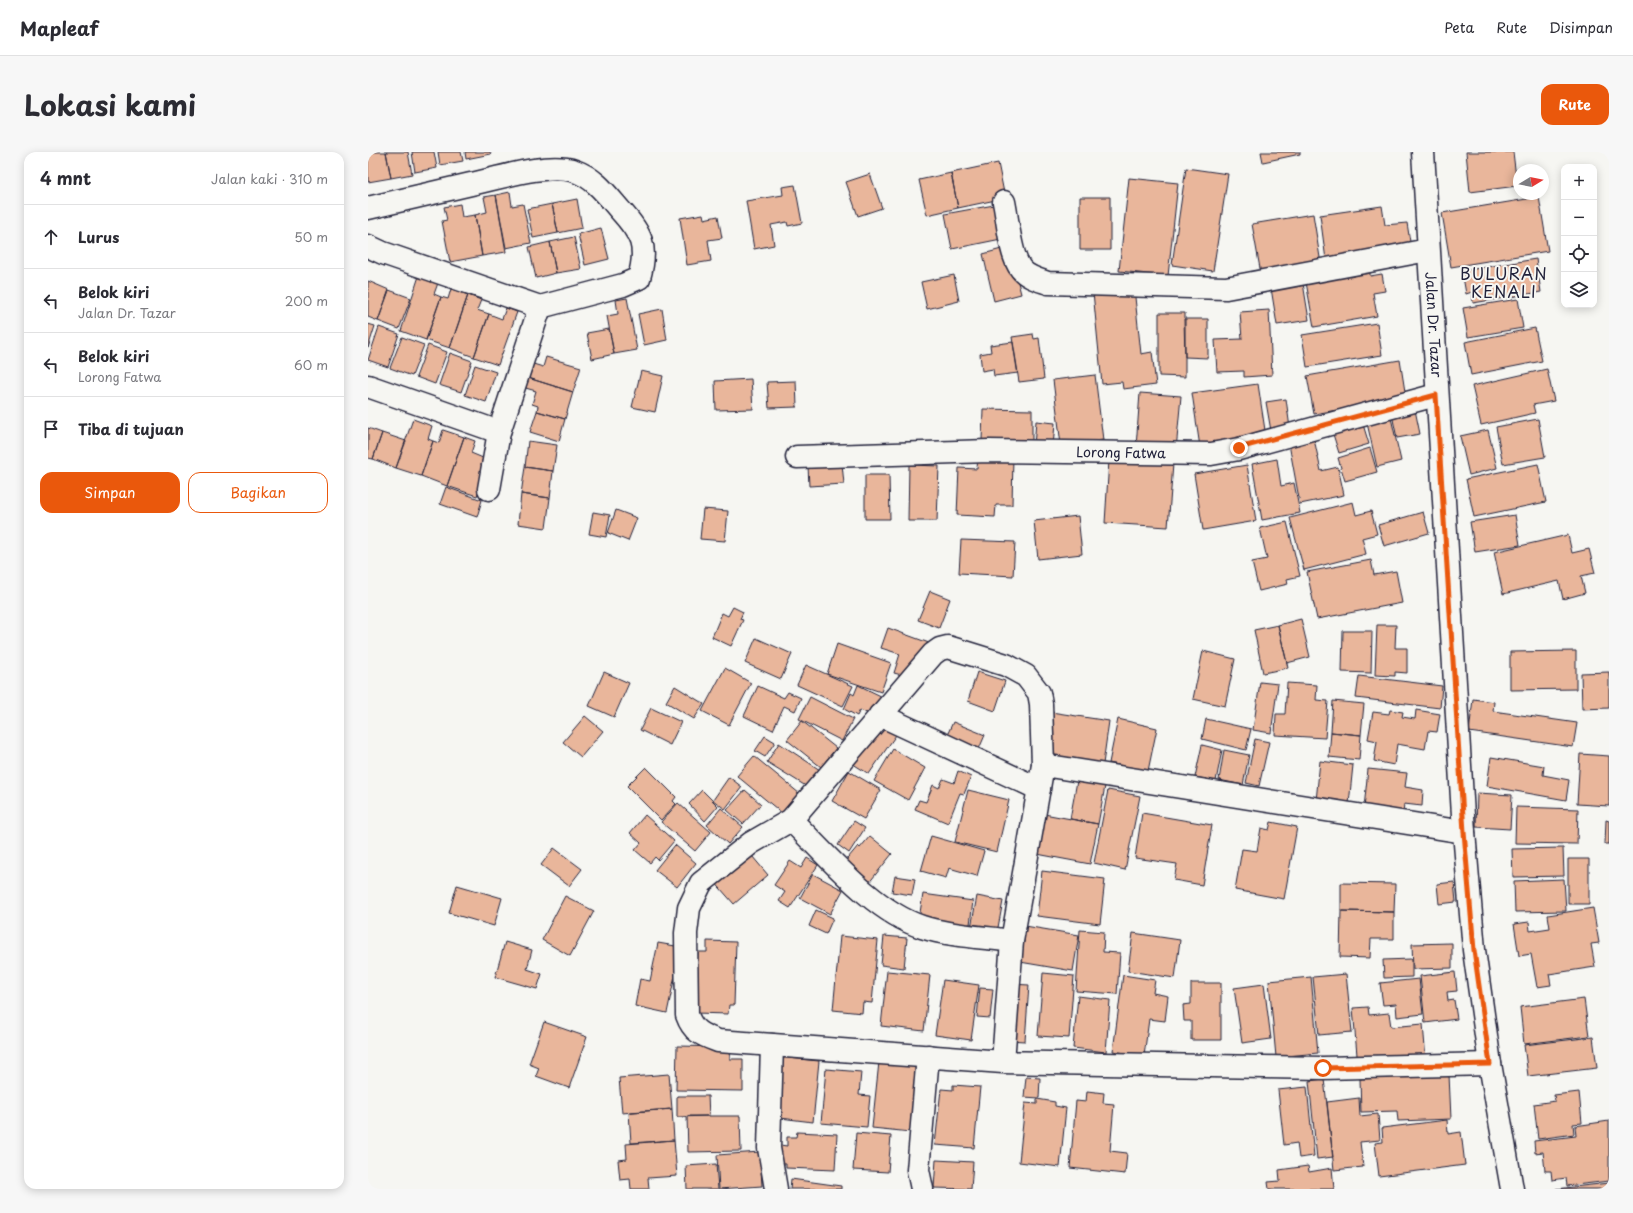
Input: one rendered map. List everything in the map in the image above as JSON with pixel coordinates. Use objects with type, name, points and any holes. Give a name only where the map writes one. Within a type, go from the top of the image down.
[{"type":"street","name":"Jalan Dr. Tazar","points":[[1422,152],[1464,832],[1474,950],[1490,1064],[1512,1189]]},
{"type":"street","points":[[368,208],[532,170],[563,168],[576,171],[595,181],[628,219],[643,245],[644,261],[639,278],[622,285],[540,307],[383,253],[368,246]]},
{"type":"street","points":[[1004,202],[1015,260],[1021,270],[1026,274],[1048,283],[1226,288],[1428,250]]},
{"type":"street","points":[[489,489],[499,432],[540,307]]},
{"type":"street","points":[[368,386],[499,432]]},
{"type":"street","name":"Lorong Fatwa","points":[[797,457],[989,451],[1211,454],[1239,448],[1436,395]]},
{"type":"street","points":[[1003,1062],[1012,942],[1043,765],[1039,693],[1026,676],[1006,665],[948,648],[940,649],[933,654],[791,820],[751,843],[701,883],[689,908],[686,932],[686,1002],[690,1024],[698,1033],[718,1041],[1003,1062],[1323,1068],[1490,1064]]},
{"type":"street","points":[[880,715],[1040,789]]},
{"type":"street","points":[[1043,765],[1464,832]]},
{"type":"street","points":[[791,820],[874,901],[895,915],[923,927],[1012,942]]},
{"type":"street","points":[[772,1045],[769,1148],[776,1189]]},
{"type":"street","points":[[922,1189],[918,1170],[928,1056]]},
{"type":"building","points":[[368,152],[386,152],[391,178],[368,182]]},
{"type":"building","points":[[386,152],[408,152],[412,174],[391,178]]},
{"type":"building","points":[[412,152],[434,152],[437,168],[415,172]]},
{"type":"building","points":[[438,152],[461,152],[463,161],[440,165]]},
{"type":"building","points":[[465,152],[490,152],[491,154],[466,159]]},
{"type":"building","points":[[1261,152],[1300,152],[1300,154],[1263,162]]},
{"type":"building","points":[[1466,152],[1513,152],[1514,164],[1513,164],[1513,187],[1470,192]]},
{"type":"building","points":[[998,163],[1005,198],[958,208],[951,173]]},
{"type":"building","points":[[1186,168],[1228,174],[1213,271],[1172,265]]},
{"type":"building","points":[[951,173],[958,208],[927,215],[919,180]]},
{"type":"building","points":[[870,174],[882,208],[858,216],[846,182]]},
{"type":"building","points":[[1129,178],[1178,183],[1168,276],[1119,271]]},
{"type":"building","points":[[795,185],[802,223],[788,226],[787,222],[771,225],[774,245],[754,249],[746,201],[783,195],[782,187]]},
{"type":"building","points":[[510,192],[512,206],[523,204],[531,243],[506,248],[496,195]]},
{"type":"building","points":[[496,195],[506,252],[482,256],[475,215],[487,212],[484,197]]},
{"type":"building","points":[[1080,197],[1110,197],[1110,250],[1080,250]]},
{"type":"building","points":[[577,199],[582,228],[558,233],[552,204]]},
{"type":"building","points":[[1521,200],[1540,200],[1548,251],[1451,267],[1442,213]]},
{"type":"building","points":[[460,204],[462,217],[475,215],[482,256],[450,262],[442,221],[447,220],[444,207]]},
{"type":"building","points":[[552,204],[558,233],[533,238],[527,209]]},
{"type":"building","points":[[994,205],[1001,239],[952,249],[945,214]]},
{"type":"building","points":[[1382,206],[1385,225],[1407,223],[1411,248],[1326,260],[1320,215]]},
{"type":"building","points":[[703,214],[704,219],[718,216],[722,238],[708,240],[711,261],[687,265],[680,218]]},
{"type":"building","points":[[1313,214],[1321,264],[1261,274],[1252,224]]},
{"type":"building","points":[[601,228],[609,259],[585,265],[578,234]]},
{"type":"building","points":[[574,237],[581,269],[556,273],[550,242]]},
{"type":"building","points":[[550,242],[556,273],[536,278],[529,247]]},
{"type":"building","points":[[1009,247],[1021,294],[994,301],[983,254]]},
{"type":"building","points":[[1536,259],[1541,292],[1473,303],[1472,292],[1466,294],[1462,271]]},
{"type":"building","points":[[1370,272],[1370,276],[1382,274],[1385,291],[1373,293],[1377,316],[1314,327],[1306,282]]},
{"type":"building","points":[[954,275],[959,301],[927,309],[921,282]]},
{"type":"building","points":[[419,276],[438,283],[434,294],[441,297],[426,340],[401,331]]},
{"type":"building","points":[[368,281],[389,290],[378,321],[368,317]]},
{"type":"building","points":[[1303,283],[1309,320],[1277,325],[1271,288]]},
{"type":"building","points":[[1134,288],[1141,354],[1152,352],[1156,385],[1123,389],[1122,382],[1102,384],[1093,292]]},
{"type":"building","points":[[451,289],[468,295],[450,348],[426,340],[441,297],[448,299]]},
{"type":"building","points":[[389,290],[411,298],[399,329],[378,321]]},
{"type":"building","points":[[468,295],[481,300],[477,310],[489,314],[474,357],[450,348]]},
{"type":"building","points":[[627,298],[637,350],[614,354],[607,316],[618,314],[616,300]]},
{"type":"building","points":[[1518,299],[1523,328],[1468,337],[1463,308]]},
{"type":"building","points":[[506,308],[517,312],[498,365],[474,357],[489,314],[502,319]]},
{"type":"building","points":[[662,309],[667,340],[644,345],[638,314]]},
{"type":"building","points":[[1269,310],[1272,375],[1244,377],[1244,371],[1217,372],[1215,340],[1242,339],[1240,312]]},
{"type":"building","points":[[1159,313],[1185,313],[1185,377],[1159,376]]},
{"type":"building","points":[[1184,319],[1208,319],[1208,358],[1185,357]]},
{"type":"building","points":[[1377,323],[1382,355],[1307,367],[1302,335]]},
{"type":"building","points":[[368,324],[375,326],[368,348]]},
{"type":"building","points":[[379,327],[399,334],[388,367],[368,360]]},
{"type":"building","points":[[1535,328],[1542,361],[1471,375],[1465,342]]},
{"type":"building","points":[[609,329],[614,354],[592,359],[587,333]]},
{"type":"building","points":[[1033,334],[1034,339],[1039,338],[1044,379],[1019,382],[1012,337]]},
{"type":"building","points":[[402,337],[424,345],[412,376],[390,368]]},
{"type":"building","points":[[1013,342],[1018,373],[994,376],[993,369],[982,371],[980,354],[991,352],[990,345]]},
{"type":"building","points":[[428,345],[447,352],[435,384],[416,377]]},
{"type":"building","points":[[450,353],[472,361],[461,392],[439,385]]},
{"type":"building","points":[[546,357],[581,367],[573,392],[525,377],[530,363],[543,367]]},
{"type":"building","points":[[1400,360],[1406,398],[1314,414],[1307,376]]},
{"type":"building","points":[[475,365],[496,372],[486,402],[465,395]]},
{"type":"building","points":[[1547,369],[1554,401],[1533,405],[1535,413],[1481,425],[1472,386]]},
{"type":"building","points":[[641,371],[663,376],[655,412],[632,407]]},
{"type":"building","points":[[1095,375],[1103,440],[1061,445],[1053,380]]},
{"type":"building","points":[[525,377],[573,392],[565,419],[537,411],[538,406],[532,404],[536,391],[522,387]]},
{"type":"building","points":[[751,379],[753,409],[716,410],[715,381]]},
{"type":"building","points":[[796,381],[797,407],[769,408],[767,382]]},
{"type":"building","points":[[1258,384],[1266,437],[1200,447],[1192,393]]},
{"type":"building","points":[[1140,393],[1181,396],[1176,450],[1136,447]]},
{"type":"building","points":[[1286,399],[1290,428],[1271,431],[1266,402]]},
{"type":"building","points":[[1414,405],[1420,434],[1397,438],[1391,410]]},
{"type":"building","points":[[983,409],[1032,410],[1032,441],[982,441]]},
{"type":"building","points":[[537,411],[565,419],[559,441],[530,432]]},
{"type":"building","points":[[1361,418],[1369,444],[1339,453],[1331,428]]},
{"type":"building","points":[[1391,418],[1401,461],[1377,467],[1367,423]]},
{"type":"building","points":[[413,419],[432,426],[428,439],[433,441],[421,476],[396,468]]},
{"type":"building","points":[[1538,419],[1545,457],[1503,464],[1496,427]]},
{"type":"building","points":[[1036,421],[1055,423],[1053,447],[1034,446]]},
{"type":"building","points":[[368,428],[382,433],[373,459],[368,458]]},
{"type":"building","points":[[443,430],[464,437],[447,486],[421,476],[433,441],[439,443]]},
{"type":"building","points":[[1488,430],[1497,468],[1469,475],[1460,436]]},
{"type":"building","points":[[382,433],[406,441],[396,468],[373,459]]},
{"type":"building","points":[[464,437],[475,441],[471,453],[483,458],[481,465],[487,468],[477,496],[447,486]]},
{"type":"building","points":[[1314,439],[1321,471],[1338,467],[1344,495],[1300,504],[1289,444]]},
{"type":"building","points":[[528,441],[557,445],[553,471],[525,467]]},
{"type":"building","points":[[1370,448],[1377,472],[1345,481],[1338,458]]},
{"type":"building","points":[[978,455],[1013,456],[1012,505],[996,505],[995,517],[957,515],[959,468],[977,469]]},
{"type":"building","points":[[1277,459],[1281,486],[1294,483],[1300,513],[1262,520],[1252,464]]},
{"type":"building","points":[[1109,460],[1173,464],[1168,527],[1105,523]]},
{"type":"building","points":[[842,464],[844,484],[809,486],[808,466]]},
{"type":"building","points":[[1538,464],[1546,502],[1474,517],[1466,479]]},
{"type":"building","points":[[909,465],[939,466],[937,521],[908,521]]},
{"type":"building","points":[[1247,465],[1256,521],[1203,530],[1194,474]]},
{"type":"building","points":[[525,467],[553,471],[550,498],[521,494]]},
{"type":"building","points":[[865,475],[889,475],[890,519],[865,519]]},
{"type":"building","points":[[446,487],[482,500],[477,517],[440,504]]},
{"type":"building","points":[[521,494],[550,498],[546,528],[518,524]]},
{"type":"building","points":[[1353,502],[1356,515],[1371,511],[1377,534],[1362,538],[1366,554],[1304,570],[1290,518]]},
{"type":"building","points":[[703,509],[728,511],[725,541],[700,539]]},
{"type":"building","points":[[616,510],[637,518],[628,541],[608,533]]},
{"type":"building","points":[[593,512],[610,515],[606,537],[589,534]]},
{"type":"building","points":[[1423,512],[1429,533],[1384,546],[1378,525]]},
{"type":"building","points":[[1515,515],[1520,545],[1475,552],[1470,522]]},
{"type":"building","points":[[1078,516],[1082,554],[1038,559],[1034,521]]},
{"type":"building","points":[[1287,522],[1300,576],[1287,579],[1288,584],[1259,591],[1252,562],[1267,559],[1260,528]]},
{"type":"building","points":[[1568,535],[1572,553],[1589,549],[1595,573],[1581,576],[1585,593],[1563,599],[1559,581],[1503,594],[1494,552]]},
{"type":"building","points":[[961,540],[1015,542],[1013,576],[959,573]]},
{"type":"building","points":[[1371,560],[1374,575],[1396,571],[1402,603],[1317,619],[1307,572]]},
{"type":"building","points":[[930,591],[950,599],[939,628],[918,620]]},
{"type":"building","points":[[733,607],[743,612],[740,619],[743,620],[731,646],[712,637],[722,613],[728,616]]},
{"type":"building","points":[[1301,619],[1310,657],[1287,663],[1278,625]]},
{"type":"building","points":[[1278,625],[1288,668],[1263,673],[1254,630]]},
{"type":"building","points":[[1377,625],[1396,625],[1395,648],[1407,648],[1407,673],[1395,672],[1395,676],[1375,675]]},
{"type":"building","points":[[888,628],[929,643],[922,662],[909,677],[894,673],[900,654],[881,648]]},
{"type":"building","points":[[1343,631],[1372,631],[1371,673],[1342,672]]},
{"type":"building","points":[[756,638],[792,654],[781,679],[745,663]]},
{"type":"building","points":[[837,644],[891,663],[881,692],[827,674]]},
{"type":"building","points":[[1203,651],[1235,659],[1225,706],[1193,699]]},
{"type":"building","points":[[1576,651],[1576,689],[1510,690],[1510,652]]},
{"type":"building","points":[[806,665],[853,686],[843,706],[797,685]]},
{"type":"building","points":[[725,668],[751,683],[729,725],[702,711]]},
{"type":"building","points":[[604,672],[629,683],[614,717],[589,706]]},
{"type":"building","points":[[977,672],[1005,681],[995,711],[968,701]]},
{"type":"building","points":[[1609,672],[1609,708],[1582,709],[1581,673]]},
{"type":"building","points":[[1359,676],[1442,686],[1440,708],[1356,698]]},
{"type":"building","points":[[1260,682],[1278,684],[1271,733],[1253,730]]},
{"type":"building","points":[[1287,683],[1317,685],[1316,700],[1328,701],[1325,738],[1275,735],[1276,714],[1285,714]]},
{"type":"building","points":[[858,685],[885,698],[876,717],[860,710],[857,716],[844,709],[851,693],[854,695]]},
{"type":"building","points":[[675,686],[704,704],[694,719],[666,702]]},
{"type":"building","points":[[758,686],[784,698],[788,692],[801,698],[795,711],[784,706],[773,730],[744,716]]},
{"type":"building","points":[[810,697],[853,719],[842,741],[799,719]]},
{"type":"building","points":[[1473,699],[1494,702],[1493,711],[1577,723],[1573,747],[1469,732]]},
{"type":"building","points":[[1333,701],[1364,704],[1361,735],[1331,732]]},
{"type":"building","points":[[651,708],[681,722],[670,745],[640,730]]},
{"type":"building","points":[[1390,710],[1403,712],[1402,717],[1415,719],[1416,710],[1440,714],[1437,732],[1428,731],[1425,749],[1397,744],[1394,765],[1374,761],[1377,741],[1368,739],[1373,712],[1389,714]]},
{"type":"building","points":[[1051,712],[1109,721],[1103,764],[1044,755]]},
{"type":"building","points":[[585,716],[603,731],[581,757],[563,742]]},
{"type":"building","points":[[1118,719],[1157,728],[1148,771],[1109,763]]},
{"type":"building","points":[[1206,719],[1251,729],[1246,750],[1202,739]]},
{"type":"building","points":[[802,721],[836,748],[821,767],[787,740]]},
{"type":"building","points":[[877,722],[896,735],[869,774],[850,762]]},
{"type":"building","points":[[953,722],[985,735],[976,756],[944,742]]},
{"type":"building","points":[[1331,732],[1361,735],[1359,760],[1329,757]]},
{"type":"building","points":[[765,736],[775,742],[765,757],[755,751]]},
{"type":"building","points":[[1255,739],[1269,742],[1259,786],[1246,783]]},
{"type":"building","points":[[779,743],[820,770],[809,788],[767,762]]},
{"type":"building","points":[[1202,745],[1222,750],[1216,781],[1195,777]]},
{"type":"building","points":[[893,749],[925,768],[908,800],[874,781]]},
{"type":"building","points":[[1224,750],[1249,755],[1243,785],[1219,780]]},
{"type":"building","points":[[1580,754],[1609,756],[1609,806],[1577,804]]},
{"type":"building","points":[[754,756],[800,794],[783,814],[737,776]]},
{"type":"building","points":[[1491,757],[1544,766],[1543,775],[1569,780],[1566,800],[1487,786]]},
{"type":"building","points":[[1320,761],[1353,765],[1349,804],[1316,801]]},
{"type":"building","points":[[646,767],[676,797],[673,801],[676,804],[661,820],[627,786]]},
{"type":"building","points":[[1368,769],[1407,773],[1405,787],[1423,790],[1422,806],[1404,804],[1403,812],[1364,808]]},
{"type":"building","points":[[849,771],[881,790],[864,819],[832,801]]},
{"type":"building","points":[[958,771],[971,777],[964,794],[960,793],[948,823],[915,809],[919,800],[926,802],[933,785],[939,788],[943,779],[954,783]]},
{"type":"building","points":[[729,777],[742,787],[725,809],[713,800]]},
{"type":"building","points":[[1077,781],[1105,786],[1098,824],[1070,819]]},
{"type":"building","points":[[702,790],[718,806],[705,821],[689,804]]},
{"type":"building","points":[[745,790],[761,804],[743,824],[727,810]]},
{"type":"building","points":[[968,790],[1009,800],[997,852],[955,842]]},
{"type":"building","points":[[1108,790],[1140,796],[1125,870],[1094,863]]},
{"type":"building","points":[[1477,793],[1512,795],[1510,829],[1476,827]]},
{"type":"building","points":[[678,803],[711,832],[695,851],[661,822]]},
{"type":"building","points":[[1516,807],[1578,809],[1577,844],[1515,843]]},
{"type":"building","points":[[721,808],[743,827],[728,844],[707,825]]},
{"type":"building","points":[[1142,813],[1212,825],[1202,885],[1174,880],[1177,864],[1135,858]]},
{"type":"building","points":[[1044,814],[1098,824],[1090,864],[1037,854]]},
{"type":"building","points":[[645,815],[674,841],[658,860],[655,857],[650,863],[635,850],[641,843],[630,833]]},
{"type":"building","points":[[1606,820],[1609,821],[1609,844],[1605,844]]},
{"type":"building","points":[[854,821],[865,828],[849,853],[838,845]]},
{"type":"building","points":[[1271,822],[1297,827],[1284,899],[1235,890],[1242,849],[1257,851],[1261,828],[1269,830]]},
{"type":"building","points":[[870,836],[892,854],[868,884],[843,864],[858,846],[860,848]]},
{"type":"building","points":[[931,836],[984,851],[977,876],[949,868],[946,878],[921,871]]},
{"type":"building","points":[[675,845],[696,863],[677,887],[655,870]]},
{"type":"building","points":[[554,848],[582,869],[569,886],[541,865]]},
{"type":"building","points":[[1563,848],[1564,876],[1513,877],[1512,849]]},
{"type":"building","points":[[747,850],[768,875],[734,904],[713,880]]},
{"type":"building","points":[[807,858],[818,865],[790,908],[779,901],[785,892],[774,885],[790,861],[801,868]]},
{"type":"building","points":[[1568,859],[1589,859],[1589,904],[1568,904]]},
{"type":"building","points":[[1042,871],[1105,879],[1100,924],[1037,916]]},
{"type":"building","points":[[813,874],[843,890],[830,914],[800,898]]},
{"type":"building","points":[[895,876],[915,879],[912,895],[892,892]]},
{"type":"building","points":[[1564,879],[1566,911],[1515,912],[1514,881]]},
{"type":"building","points":[[1454,882],[1456,902],[1439,904],[1437,884]]},
{"type":"building","points":[[1341,883],[1395,884],[1394,912],[1341,911]]},
{"type":"building","points":[[457,885],[502,898],[494,926],[449,913]]},
{"type":"building","points":[[923,894],[973,901],[969,932],[918,925]]},
{"type":"building","points":[[565,896],[594,911],[570,956],[542,940]]},
{"type":"building","points":[[977,896],[1003,901],[996,938],[970,933]]},
{"type":"building","points":[[1593,908],[1599,943],[1591,944],[1595,967],[1549,974],[1551,985],[1537,987],[1531,954],[1519,956],[1514,924],[1529,922],[1530,931],[1550,928],[1548,915]]},
{"type":"building","points":[[816,910],[833,918],[826,934],[809,926]]},
{"type":"building","points":[[1341,911],[1394,912],[1394,939],[1371,939],[1370,958],[1340,957]]},
{"type":"building","points":[[1025,926],[1079,935],[1073,971],[1020,962]]},
{"type":"building","points":[[1080,930],[1104,932],[1103,952],[1120,953],[1117,994],[1076,991]]},
{"type":"building","points":[[1133,933],[1180,940],[1175,978],[1128,971]]},
{"type":"building","points":[[840,936],[878,940],[872,1003],[863,1002],[862,1013],[833,1010]]},
{"type":"building","points":[[884,936],[907,938],[904,968],[881,965]]},
{"type":"building","points":[[707,941],[736,942],[734,1005],[729,1005],[728,1014],[696,1013],[698,952],[707,952]]},
{"type":"building","points":[[505,942],[532,950],[527,969],[542,974],[537,989],[495,977]]},
{"type":"building","points":[[658,943],[681,947],[667,1013],[635,1006],[640,979],[650,981]]},
{"type":"building","points":[[1452,943],[1452,968],[1413,969],[1412,944]]},
{"type":"building","points":[[1412,959],[1412,977],[1384,978],[1383,960]]},
{"type":"building","points":[[887,971],[930,975],[924,1031],[881,1026]]},
{"type":"building","points":[[1455,972],[1457,991],[1447,992],[1448,1001],[1454,1000],[1457,1019],[1425,1023],[1420,976]]},
{"type":"building","points":[[1043,973],[1074,976],[1069,1038],[1038,1036]]},
{"type":"building","points":[[1346,974],[1352,1032],[1319,1035],[1313,977]]},
{"type":"building","points":[[1123,975],[1155,980],[1153,993],[1168,996],[1165,1021],[1149,1019],[1144,1056],[1113,1051]]},
{"type":"building","points":[[1311,977],[1318,1053],[1276,1057],[1269,981]]},
{"type":"building","points":[[1419,979],[1423,1014],[1397,1017],[1396,1004],[1383,1005],[1380,983]]},
{"type":"building","points":[[943,980],[979,985],[971,1040],[935,1035]]},
{"type":"building","points":[[1191,983],[1221,983],[1221,1040],[1191,1040],[1191,1021],[1184,1021],[1183,1005],[1191,1004]]},
{"type":"building","points":[[1011,984],[1029,985],[1025,1041],[1006,1040]]},
{"type":"building","points":[[1264,984],[1271,1039],[1242,1043],[1234,988]]},
{"type":"building","points":[[980,988],[993,989],[990,1018],[977,1017]]},
{"type":"building","points":[[1078,996],[1110,1000],[1106,1052],[1073,1048]]},
{"type":"building","points":[[1584,999],[1589,1036],[1524,1044],[1520,1007]]},
{"type":"building","points":[[1368,1007],[1369,1015],[1389,1013],[1391,1027],[1423,1024],[1426,1060],[1358,1067],[1353,1008]]},
{"type":"building","points":[[544,1022],[587,1037],[569,1088],[536,1076],[539,1068],[529,1064]]},
{"type":"building","points":[[1593,1037],[1597,1068],[1528,1076],[1524,1045]]},
{"type":"building","points":[[677,1046],[731,1047],[730,1059],[743,1059],[743,1091],[676,1090]]},
{"type":"building","points":[[778,1057],[819,1061],[813,1122],[772,1117]]},
{"type":"building","points":[[879,1062],[918,1066],[911,1132],[872,1128]]},
{"type":"building","points":[[826,1069],[861,1072],[859,1095],[870,1096],[867,1127],[821,1123]]},
{"type":"building","points":[[669,1074],[672,1109],[622,1113],[619,1078]]},
{"type":"building","points":[[1449,1075],[1451,1119],[1398,1121],[1397,1111],[1361,1112],[1360,1079]]},
{"type":"building","points":[[1026,1077],[1040,1078],[1039,1098],[1024,1097]]},
{"type":"building","points":[[1324,1079],[1333,1157],[1317,1159],[1309,1081]]},
{"type":"building","points":[[953,1085],[980,1087],[974,1148],[935,1145],[941,1089],[953,1090]]},
{"type":"building","points":[[1307,1087],[1314,1156],[1299,1158],[1297,1143],[1284,1145],[1278,1090]]},
{"type":"building","points":[[1087,1091],[1104,1093],[1103,1103],[1114,1104],[1110,1151],[1127,1153],[1125,1174],[1070,1168],[1076,1101],[1086,1102]]},
{"type":"building","points":[[1579,1092],[1582,1123],[1573,1124],[1574,1134],[1538,1139],[1534,1104],[1555,1101],[1554,1095]]},
{"type":"building","points":[[677,1096],[708,1096],[709,1116],[677,1117]]},
{"type":"building","points":[[1359,1098],[1360,1116],[1378,1114],[1380,1140],[1360,1142],[1363,1167],[1334,1170],[1327,1102]]},
{"type":"building","points":[[1037,1099],[1055,1102],[1055,1106],[1066,1108],[1060,1167],[1019,1162],[1025,1103],[1037,1104]]},
{"type":"building","points":[[672,1109],[674,1140],[631,1143],[629,1112]]},
{"type":"building","points":[[687,1116],[740,1116],[741,1151],[688,1152]]},
{"type":"building","points":[[1447,1120],[1448,1134],[1461,1132],[1465,1165],[1379,1176],[1375,1143],[1383,1142],[1382,1128]]},
{"type":"building","points":[[1609,1121],[1609,1181],[1567,1186],[1566,1178],[1552,1180],[1551,1171],[1545,1171],[1543,1152],[1535,1153],[1534,1141],[1576,1136],[1575,1126]]},
{"type":"building","points":[[797,1132],[837,1134],[835,1170],[786,1168],[786,1164],[779,1164],[780,1145],[787,1146],[787,1137],[796,1137]]},
{"type":"building","points":[[856,1133],[891,1136],[888,1172],[853,1170]]},
{"type":"building","points":[[674,1140],[677,1176],[648,1178],[649,1189],[631,1189],[630,1179],[620,1180],[618,1160],[627,1159],[626,1144]]},
{"type":"building","points":[[760,1152],[762,1186],[719,1189],[717,1155]]},
{"type":"building","points":[[936,1160],[973,1162],[971,1189],[934,1188]]},
{"type":"building","points":[[716,1164],[718,1189],[687,1189],[686,1166]]},
{"type":"building","points":[[1308,1166],[1309,1172],[1332,1168],[1334,1189],[1269,1189],[1268,1182],[1280,1181],[1279,1170]]},
{"type":"building","points":[[791,1179],[841,1186],[841,1189],[790,1189]]},
{"type":"building","points":[[1609,1183],[1609,1189],[1556,1189]]},
{"type":"district","name":"BULURAN KENALI","points":[[1504,283]]},
{"type":"route","points":[[1239,448],[1436,395],[1464,832],[1474,950],[1490,1064],[1323,1068]]}]
